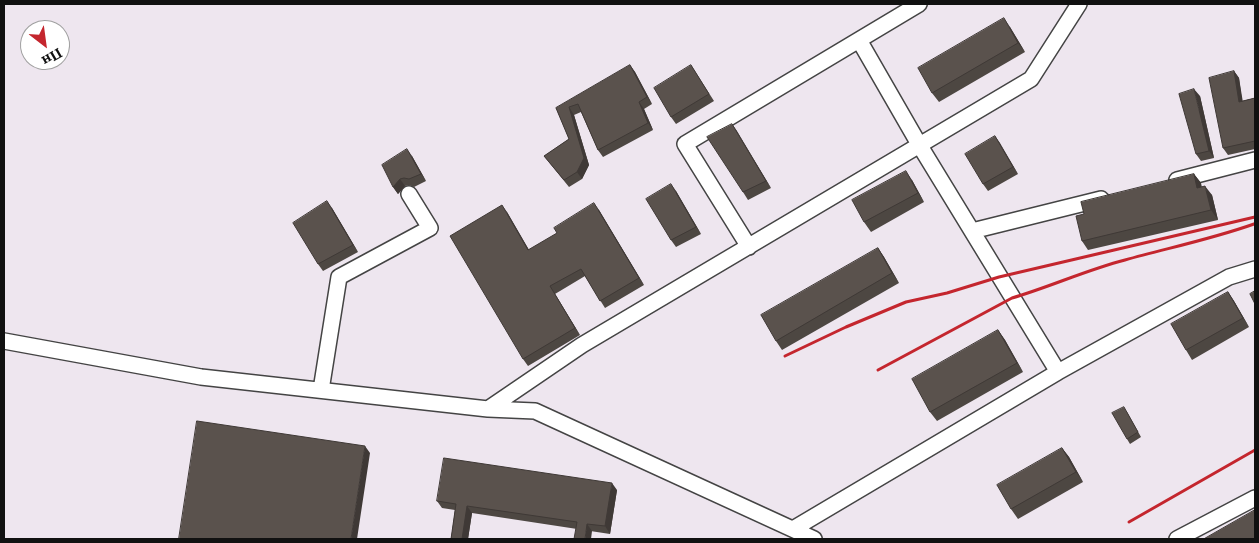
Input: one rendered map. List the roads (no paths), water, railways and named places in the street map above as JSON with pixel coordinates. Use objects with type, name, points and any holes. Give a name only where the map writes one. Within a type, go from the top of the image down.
[{"type":"street","points":[[888,22],[894,4]]},
{"type":"street","points":[[749,247],[686,144],[919,4]]},
{"type":"street","points":[[488,409],[582,345],[1031,79],[1079,4]]},
{"type":"street","points":[[859,40],[920,146],[1058,372]]},
{"type":"street","points":[[1161,184],[1255,160]]},
{"type":"street","points":[[321,390],[339,277],[430,228],[409,194]]},
{"type":"street","points":[[972,231],[1113,196]]},
{"type":"street","points":[[793,530],[1058,372],[1229,277],[1255,268]]},
{"type":"street","points":[[4,341],[202,377],[488,409],[535,412],[814,539]]},
{"type":"street","points":[[1177,539],[1255,498]]},
{"type":"railway","points":[[785,356],[846,327],[906,302],[947,293],[999,277],[1255,217]]},
{"type":"railway","points":[[878,370],[1012,298],[1111,264],[1206,239],[1254,224]]},
{"type":"railway","points":[[1129,522],[1255,450]]}]
